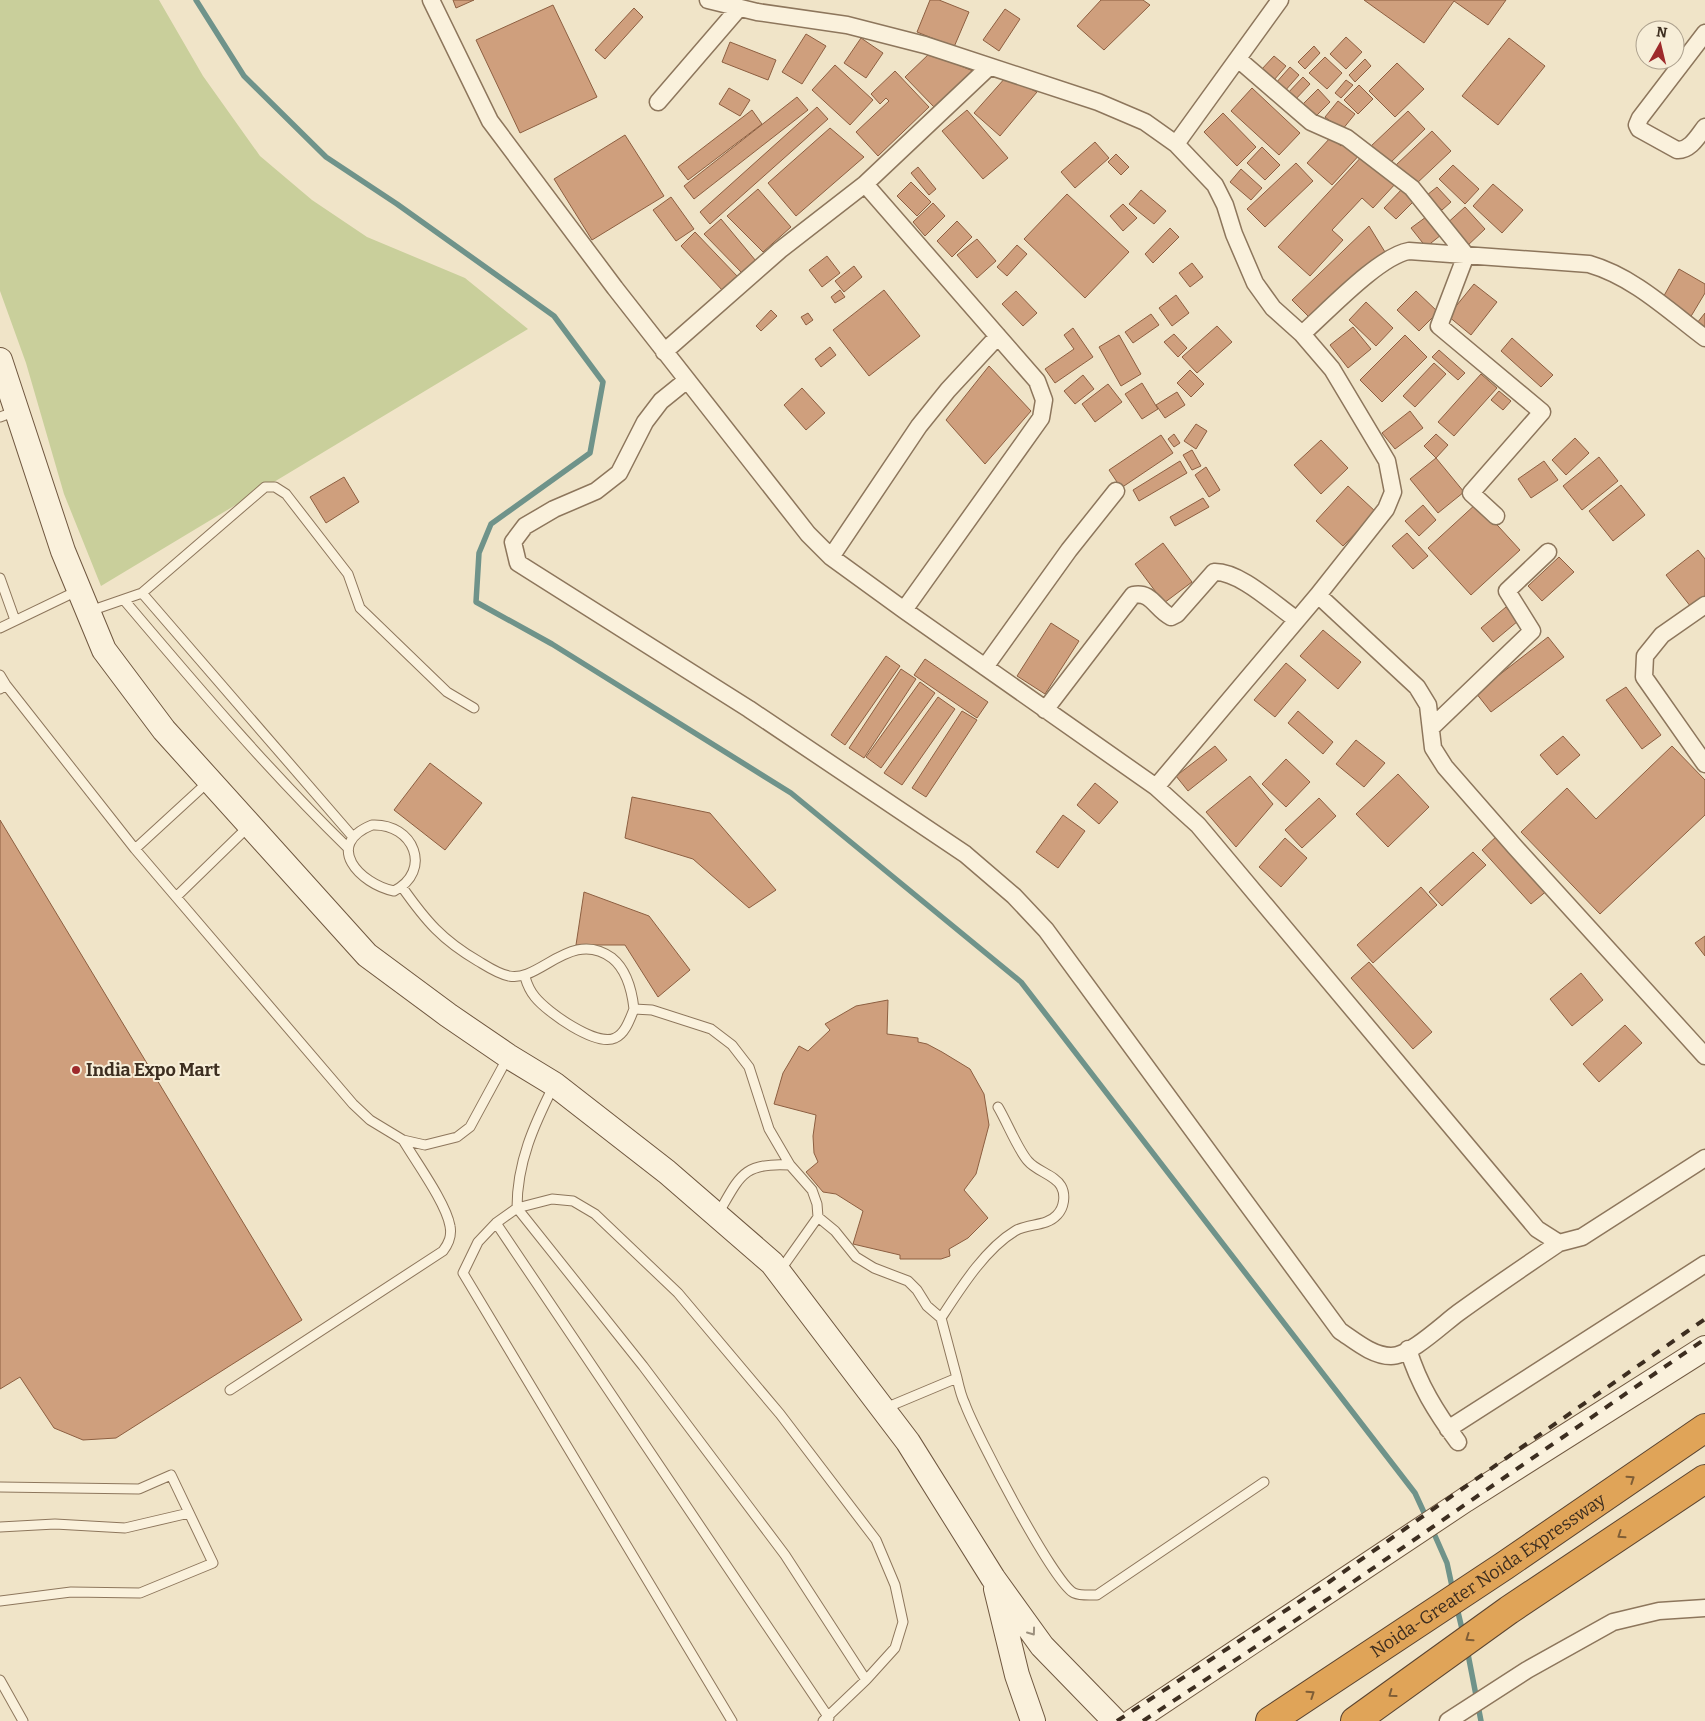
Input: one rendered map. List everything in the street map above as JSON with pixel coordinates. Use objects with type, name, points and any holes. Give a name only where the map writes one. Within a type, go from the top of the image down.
[{"type":"highway","name":"Noida-Greater Noida Expressway","points":[[1270,1721],[1504,1566],[1705,1428]]},
{"type":"highway","points":[[1355,1721],[1509,1610],[1705,1480]]},
{"type":"street","points":[[431,0],[490,121],[664,352],[808,534],[831,557],[1156,787],[1198,825],[1536,1229],[1559,1243]]},
{"type":"street","points":[[708,0],[739,8],[846,24],[924,45],[1098,102],[1145,122],[1176,144],[1215,185],[1225,205],[1234,234],[1256,283],[1273,308],[1302,334],[1332,370],[1387,461],[1393,492],[1386,509],[1318,595],[1156,787]]},
{"type":"street","points":[[1176,144],[1280,0]]},
{"type":"street","points":[[658,102],[739,8]]},
{"type":"street","points":[[1705,32],[1640,118],[1637,126],[1639,129],[1677,150],[1683,150],[1705,127]]},
{"type":"street","points":[[1238,59],[1311,122],[1347,138],[1412,188],[1466,255]]},
{"type":"street","points":[[664,352],[780,250],[864,184],[989,67]]},
{"type":"street","points":[[864,184],[1037,381],[1044,400],[1040,418],[904,610]]},
{"type":"street","points":[[1302,334],[1376,267],[1392,256],[1409,252],[1590,264],[1606,269],[1649,295],[1705,338]]},
{"type":"street","points":[[1466,255],[1439,326],[1542,412],[1514,447],[1471,493],[1496,516]]},
{"type":"street","points":[[831,557],[919,426],[948,390],[998,336]]},
{"type":"street","points":[[2,369],[8,414],[104,650],[164,730],[367,955],[508,1056],[554,1084],[668,1172],[772,1263],[908,1442],[993,1578],[1042,1646],[1115,1721]]},
{"type":"street","points":[[687,380],[661,401],[645,422],[619,474],[596,491],[554,509],[525,526],[513,542],[518,563],[749,709],[965,854],[1014,896],[1046,930],[1340,1331],[1366,1349],[1391,1356],[1408,1349],[1427,1338],[1456,1314],[1559,1243],[1582,1237],[1705,1158]]},
{"type":"street","points":[[985,667],[1069,550],[1116,490]]},
{"type":"street","points":[[1431,728],[1532,631],[1507,591],[1548,552]]},
{"type":"street","points":[[1045,710],[1133,595],[1142,593],[1151,597],[1161,612],[1170,617],[1177,614],[1214,572],[1224,572],[1237,577],[1297,620]]},
{"type":"street","points":[[1318,595],[1417,687],[1428,704],[1433,748],[1445,767],[1705,1056]]},
{"type":"street","points":[[1705,605],[1662,635],[1645,656],[1644,677],[1705,764]]},
{"type":"street","points":[[1408,1349],[1416,1377],[1433,1408],[1453,1435],[1705,1264]]},
{"type":"street","points":[[1133,1721],[1465,1500],[1705,1348]]},
{"type":"street","points":[[993,1578],[1017,1675],[1033,1721]]},
{"type":"street","points":[[1448,1721],[1527,1670],[1612,1622],[1659,1611],[1705,1608]]},
{"type":"lane","points":[[88,612],[142,594],[265,487],[275,487],[286,494],[339,560],[348,574],[360,608],[447,692],[474,708]]},
{"type":"lane","points":[[0,578],[15,620]]},
{"type":"lane","points":[[0,628],[79,590]]},
{"type":"lane","points":[[142,594],[353,837]]},
{"type":"lane","points":[[124,600],[287,789],[347,846]]},
{"type":"lane","points":[[0,675],[3,687],[135,849],[353,1104],[370,1120],[403,1140],[425,1145],[457,1137],[470,1127],[508,1056]]},
{"type":"lane","points":[[135,849],[210,781]]},
{"type":"lane","points":[[176,897],[250,825]]},
{"type":"lane","points":[[372,825],[389,826],[404,834],[415,853],[412,875],[402,887],[394,891],[373,884],[356,868],[348,856],[347,846],[353,837],[372,825]]},
{"type":"lane","points":[[402,887],[422,916],[442,938],[497,972],[511,977],[526,977],[552,960],[571,952],[586,950],[604,953],[617,962],[626,976],[632,993],[634,1009],[623,1031],[616,1038],[607,1040],[594,1038],[572,1025],[536,998],[528,986],[526,977]]},
{"type":"lane","points":[[634,1009],[652,1010],[712,1030],[732,1045],[749,1067],[769,1130],[790,1165],[812,1190],[817,1204],[818,1217],[779,1272]]},
{"type":"lane","points":[[554,1084],[528,1142],[520,1170],[517,1208],[643,1366],[785,1554],[866,1680]]},
{"type":"lane","points":[[941,1318],[969,1275],[991,1252],[1014,1232],[1026,1227],[1044,1224],[1056,1216],[1062,1208],[1064,1195],[1061,1185],[1028,1161],[998,1107]]},
{"type":"lane","points":[[230,1390],[443,1251],[450,1242],[450,1226],[444,1208],[403,1140]]},
{"type":"lane","points":[[717,1215],[735,1186],[750,1169],[764,1164],[790,1165]]},
{"type":"lane","points":[[496,1223],[826,1719],[866,1680],[895,1648],[903,1622],[895,1585],[876,1540],[780,1414],[678,1293],[595,1214],[573,1201],[552,1200],[517,1208],[496,1223],[478,1242],[463,1273],[732,1721]]},
{"type":"lane","points":[[818,1217],[835,1231],[856,1257],[874,1268],[908,1281],[917,1290],[927,1306],[941,1318],[965,1404],[1026,1524],[1051,1567],[1065,1586],[1074,1593],[1086,1596],[1097,1594],[1264,1482]]},
{"type":"lane","points":[[883,1408],[957,1378]]},
{"type":"lane","points":[[0,1486],[139,1489],[171,1475],[213,1563],[140,1593],[71,1592],[0,1601]]},
{"type":"lane","points":[[0,1527],[55,1524],[125,1528],[189,1513]]},
{"type":"lane","points":[[0,1680],[23,1721]]},
{"type":"green space","points":[[0,0],[159,0],[203,76],[260,156],[312,200],[367,237],[465,278],[528,329],[101,586],[64,494],[26,363],[0,291]]},
{"type":"building","points":[[453,0],[474,0],[456,8]]},
{"type":"building","points":[[930,0],[939,0],[969,12],[954,47],[917,32]]},
{"type":"building","points":[[1101,0],[1143,0],[1150,5],[1104,50],[1077,26]]},
{"type":"building","points":[[1364,0],[1506,0],[1488,25],[1454,1],[1424,43]]},
{"type":"building","points":[[553,5],[597,97],[520,133],[476,40]]},
{"type":"building","points":[[634,8],[643,17],[605,59],[595,50]]},
{"type":"building","points":[[1005,9],[1020,19],[999,51],[983,40]]},
{"type":"building","points":[[806,34],[826,46],[802,84],[782,72]]},
{"type":"building","points":[[1346,37],[1362,52],[1346,69],[1330,54]]},
{"type":"building","points":[[861,38],[883,53],[866,78],[844,63]]},
{"type":"building","points":[[1509,38],[1545,66],[1498,125],[1462,96]]},
{"type":"building","points":[[730,42],[776,60],[768,80],[722,62]]},
{"type":"building","points":[[1314,46],[1320,53],[1305,69],[1298,62]]},
{"type":"building","points":[[930,53],[973,71],[934,107],[905,77]]},
{"type":"building","points":[[1274,56],[1286,66],[1274,80],[1261,70]]},
{"type":"building","points":[[1325,57],[1342,73],[1327,89],[1309,73]]},
{"type":"building","points":[[1365,59],[1371,66],[1355,82],[1349,75]]},
{"type":"building","points":[[1397,63],[1424,89],[1395,117],[1369,91]]},
{"type":"building","points":[[835,65],[873,100],[850,125],[812,90]]},
{"type":"building","points":[[1290,67],[1299,75],[1284,92],[1275,84]]},
{"type":"building","points":[[895,71],[929,107],[878,156],[856,132],[889,101],[886,98],[880,104],[871,94]]},
{"type":"building","points":[[1006,77],[1037,92],[1000,136],[974,113]]},
{"type":"building","points":[[1303,77],[1310,84],[1293,102],[1286,95]]},
{"type":"building","points":[[1346,80],[1353,85],[1341,98],[1335,93]]},
{"type":"building","points":[[1359,85],[1373,99],[1358,114],[1344,100]]},
{"type":"building","points":[[729,88],[750,100],[740,116],[719,104]]},
{"type":"building","points":[[1252,88],[1300,133],[1279,155],[1231,111]]},
{"type":"building","points":[[1318,89],[1330,102],[1314,118],[1302,105]]},
{"type":"building","points":[[797,97],[808,110],[694,199],[684,186]]},
{"type":"building","points":[[1338,101],[1355,114],[1342,130],[1325,117]]},
{"type":"building","points":[[817,107],[828,119],[710,224],[700,212]]},
{"type":"building","points":[[752,110],[762,124],[688,180],[678,167]]},
{"type":"building","points":[[967,110],[1008,158],[983,179],[942,131]]},
{"type":"building","points":[[1408,111],[1425,129],[1388,165],[1370,147]]},
{"type":"building","points":[[1223,113],[1256,147],[1237,166],[1204,132]]},
{"type":"building","points":[[830,128],[864,157],[796,216],[768,183]]},
{"type":"building","points":[[1432,131],[1451,151],[1415,185],[1396,165]]},
{"type":"building","points":[[625,135],[664,196],[592,240],[554,179]]},
{"type":"building","points":[[1331,137],[1341,146],[1347,138],[1362,152],[1332,185],[1307,163]]},
{"type":"building","points":[[1095,142],[1109,158],[1075,188],[1061,172]]},
{"type":"building","points":[[1262,147],[1280,165],[1265,180],[1247,163]]},
{"type":"building","points":[[1365,153],[1397,182],[1373,208],[1362,198],[1332,230],[1343,240],[1310,276],[1278,247]]},
{"type":"building","points":[[1116,154],[1129,167],[1121,175],[1108,162]]},
{"type":"building","points":[[1296,163],[1313,181],[1265,227],[1247,209]]},
{"type":"building","points":[[1453,165],[1479,189],[1465,204],[1439,179]]},
{"type":"building","points":[[918,167],[936,189],[929,195],[911,173]]},
{"type":"building","points":[[1241,169],[1262,188],[1251,200],[1230,182]]},
{"type":"building","points":[[911,182],[931,202],[917,216],[897,196]]},
{"type":"building","points":[[1493,184],[1523,210],[1502,233],[1473,206]]},
{"type":"building","points":[[1437,187],[1451,202],[1442,210],[1427,195]]},
{"type":"building","points":[[1403,188],[1415,200],[1396,219],[1384,208]]},
{"type":"building","points":[[758,189],[791,227],[763,252],[727,216]]},
{"type":"building","points":[[1141,190],[1166,211],[1154,224],[1129,204]]},
{"type":"building","points":[[1067,194],[1129,252],[1085,298],[1024,239]]},
{"type":"building","points":[[671,197],[694,229],[676,241],[653,210]]},
{"type":"building","points":[[933,203],[945,216],[925,236],[913,222]]},
{"type":"building","points":[[1123,204],[1137,218],[1123,231],[1110,216]]},
{"type":"building","points":[[1465,207],[1485,229],[1465,248],[1444,226]]},
{"type":"building","points":[[1426,217],[1441,235],[1426,247],[1411,228]]},
{"type":"building","points":[[721,219],[756,261],[742,273],[704,234]]},
{"type":"building","points":[[957,221],[972,237],[952,257],[937,241]]},
{"type":"building","points":[[1369,226],[1385,252],[1313,321],[1292,300]]},
{"type":"building","points":[[1170,228],[1179,237],[1153,263],[1145,254]]},
{"type":"building","points":[[695,232],[738,277],[723,291],[681,246]]},
{"type":"building","points":[[977,239],[996,261],[977,278],[957,255]]},
{"type":"building","points":[[1017,245],[1027,254],[1007,276],[997,267]]},
{"type":"building","points":[[827,256],[840,273],[822,287],[809,270]]},
{"type":"building","points":[[1192,263],[1203,277],[1190,287],[1179,273]]},
{"type":"building","points":[[854,266],[862,277],[844,292],[835,281]]},
{"type":"building","points":[[1679,269],[1705,284],[1705,293],[1690,318],[1661,301]]},
{"type":"building","points":[[1474,284],[1497,302],[1471,335],[1448,316]]},
{"type":"building","points":[[840,290],[845,297],[835,303],[831,297]]},
{"type":"building","points":[[884,290],[920,336],[869,376],[833,330]]},
{"type":"building","points":[[1016,291],[1037,313],[1023,326],[1002,304]]},
{"type":"building","points":[[1416,291],[1438,312],[1419,331],[1397,310]]},
{"type":"building","points":[[1176,295],[1189,313],[1172,326],[1159,308]]},
{"type":"building","points":[[1366,302],[1393,328],[1376,346],[1349,320]]},
{"type":"building","points":[[771,310],[777,316],[761,331],[756,326]]},
{"type":"building","points":[[808,313],[813,320],[806,325],[801,317]]},
{"type":"building","points":[[1705,313],[1705,329],[1697,323]]},
{"type":"building","points":[[1151,314],[1159,325],[1133,343],[1125,332]]},
{"type":"building","points":[[1217,326],[1232,342],[1197,373],[1182,357]]},
{"type":"building","points":[[1353,327],[1371,349],[1348,368],[1330,345]]},
{"type":"building","points":[[1073,328],[1093,357],[1055,383],[1045,369],[1074,349],[1064,335]]},
{"type":"building","points":[[1174,334],[1187,348],[1178,357],[1164,342]]},
{"type":"building","points":[[1119,335],[1141,374],[1121,386],[1099,347]]},
{"type":"building","points":[[1405,335],[1427,357],[1382,402],[1360,380]]},
{"type":"building","points":[[1512,338],[1553,375],[1541,387],[1501,351]]},
{"type":"building","points":[[830,347],[836,355],[821,367],[815,359]]},
{"type":"building","points":[[1439,350],[1465,373],[1458,380],[1432,357]]},
{"type":"building","points":[[1434,363],[1446,374],[1415,407],[1403,396]]},
{"type":"building","points":[[989,366],[1031,411],[985,464],[946,420]]},
{"type":"building","points":[[1190,370],[1204,384],[1191,397],[1177,383]]},
{"type":"building","points":[[1481,374],[1497,388],[1454,436],[1438,422]]},
{"type":"building","points":[[1083,375],[1094,389],[1075,404],[1064,391]]},
{"type":"building","points":[[1142,383],[1158,409],[1142,419],[1125,394]]},
{"type":"building","points":[[1108,384],[1122,402],[1095,422],[1082,404]]},
{"type":"building","points":[[802,388],[825,413],[806,430],[784,405]]},
{"type":"building","points":[[1499,391],[1511,401],[1503,410],[1491,400]]},
{"type":"building","points":[[1177,392],[1185,405],[1165,418],[1156,405]]},
{"type":"building","points":[[1410,411],[1423,428],[1395,449],[1382,433]]},
{"type":"building","points":[[1196,424],[1207,431],[1196,449],[1184,441]]},
{"type":"building","points":[[1174,434],[1180,443],[1174,447],[1168,439]]},
{"type":"building","points":[[1436,434],[1448,445],[1436,458],[1424,446]]},
{"type":"building","points":[[1161,435],[1173,453],[1121,488],[1109,470]]},
{"type":"building","points":[[1575,438],[1589,453],[1566,475],[1552,460]]},
{"type":"building","points":[[1321,440],[1348,468],[1321,494],[1294,465]]},
{"type":"building","points":[[1192,450],[1201,466],[1192,470],[1183,455]]},
{"type":"building","points":[[1599,457],[1618,481],[1582,510],[1563,486]]},
{"type":"building","points":[[1436,458],[1464,492],[1438,513],[1410,479]]},
{"type":"building","points":[[1180,461],[1187,473],[1139,501],[1133,490]]},
{"type":"building","points":[[1544,461],[1558,480],[1531,498],[1518,479]]},
{"type":"building","points":[[1206,467],[1220,490],[1209,497],[1195,475]]},
{"type":"building","points":[[344,477],[359,502],[326,523],[310,497]]},
{"type":"building","points":[[1621,485],[1645,515],[1613,541],[1589,511]]},
{"type":"building","points":[[1348,486],[1376,512],[1343,546],[1316,521]]},
{"type":"building","points":[[1203,498],[1209,507],[1175,526],[1170,517]]},
{"type":"building","points":[[1477,503],[1520,550],[1471,595],[1428,548]]},
{"type":"building","points":[[1423,505],[1436,520],[1419,536],[1405,521]]},
{"type":"building","points":[[1407,533],[1428,556],[1413,569],[1392,546]]},
{"type":"building","points":[[1163,543],[1192,582],[1164,603],[1135,564]]},
{"type":"building","points":[[1698,550],[1705,559],[1705,597],[1691,607],[1666,575]]},
{"type":"building","points":[[1559,557],[1574,572],[1542,601],[1528,586]]},
{"type":"building","points":[[1506,607],[1518,621],[1493,642],[1481,628]]},
{"type":"building","points":[[1051,623],[1079,641],[1045,694],[1017,676]]},
{"type":"building","points":[[1323,630],[1361,662],[1338,689],[1300,656]]},
{"type":"building","points":[[1548,637],[1564,657],[1491,712],[1476,693]]},
{"type":"building","points":[[886,656],[900,666],[845,745],[831,735]]},
{"type":"building","points":[[925,659],[988,702],[977,718],[914,675]]},
{"type":"building","points":[[1286,663],[1306,680],[1275,717],[1254,700]]},
{"type":"building","points":[[901,669],[916,679],[864,758],[849,748]]},
{"type":"building","points":[[920,682],[935,693],[881,768],[866,757]]},
{"type":"building","points":[[1626,687],[1661,735],[1642,749],[1606,700]]},
{"type":"building","points":[[938,697],[955,709],[902,785],[884,773]]},
{"type":"building","points":[[962,711],[977,720],[926,797],[912,788]]},
{"type":"building","points":[[1298,711],[1333,742],[1323,754],[1288,723]]},
{"type":"building","points":[[1563,736],[1580,755],[1557,775],[1540,755]]},
{"type":"building","points":[[1356,740],[1385,763],[1364,787],[1336,764]]},
{"type":"building","points":[[1215,746],[1227,760],[1188,791],[1176,776]]},
{"type":"building","points":[[1672,746],[1705,780],[1705,815],[1600,914],[1521,832],[1567,788],[1596,819]]},
{"type":"building","points":[[1286,759],[1310,782],[1286,807],[1262,784]]},
{"type":"building","points":[[430,763],[482,803],[445,850],[394,810]]},
{"type":"building","points":[[1398,774],[1429,807],[1388,847],[1356,814]]},
{"type":"building","points":[[1250,776],[1273,804],[1236,847],[1206,812]]},
{"type":"building","points":[[1095,783],[1118,802],[1099,824],[1077,805]]},
{"type":"building","points":[[632,797],[710,813],[776,890],[749,908],[693,859],[625,838]]},
{"type":"building","points":[[1319,798],[1336,816],[1302,848],[1285,830]]},
{"type":"building","points":[[1063,815],[1085,831],[1058,868],[1036,852]]},
{"type":"building","name":"India Expo Mart","points":[[0,820],[302,1320],[116,1438],[83,1440],[54,1428],[20,1377],[0,1389]]},
{"type":"building","points":[[1499,834],[1549,889],[1531,904],[1482,850]]},
{"type":"building","points":[[1285,838],[1307,858],[1281,887],[1259,867]]},
{"type":"building","points":[[1473,852],[1486,865],[1442,906],[1429,892]]},
{"type":"building","points":[[1421,887],[1437,905],[1373,963],[1357,945]]},
{"type":"building","points":[[584,892],[649,916],[690,970],[658,997],[625,945],[576,945]]},
{"type":"building","points":[[1705,936],[1705,956],[1695,943]]},
{"type":"building","points":[[1369,962],[1432,1032],[1413,1049],[1351,978]]},
{"type":"building","points":[[1581,973],[1603,1000],[1572,1026],[1550,999]]},
{"type":"building","points":[[888,1000],[887,1034],[918,1038],[918,1042],[927,1044],[970,1069],[984,1094],[989,1125],[976,1174],[964,1190],[988,1218],[968,1238],[949,1249],[950,1256],[941,1259],[900,1259],[900,1255],[853,1244],[863,1211],[836,1194],[823,1192],[806,1172],[818,1162],[814,1153],[813,1136],[816,1115],[774,1104],[783,1073],[799,1046],[808,1051],[830,1030],[825,1024],[856,1006]]},
{"type":"building","points":[[1625,1025],[1642,1043],[1599,1082],[1583,1064]]},
{"type":"waterway","points":[[196,0],[244,76],[326,157],[397,204],[554,316],[603,382],[590,453],[491,524],[479,553],[476,602],[552,644],[791,793],[1021,982],[1415,1493],[1427,1519]]},
{"type":"waterway","points":[[1432,1529],[1447,1563],[1453,1591]]},
{"type":"waterway","points":[[1457,1608],[1463,1633]]},
{"type":"waterway","points":[[1467,1649],[1481,1721]]},
{"type":"railway","points":[[1117,1721],[1329,1582],[1705,1319]]},
{"type":"railway","points":[[1143,1721],[1337,1593],[1705,1339]]},
{"type":"place","name":"India Expo Mart","points":[[76,1070]]}]
